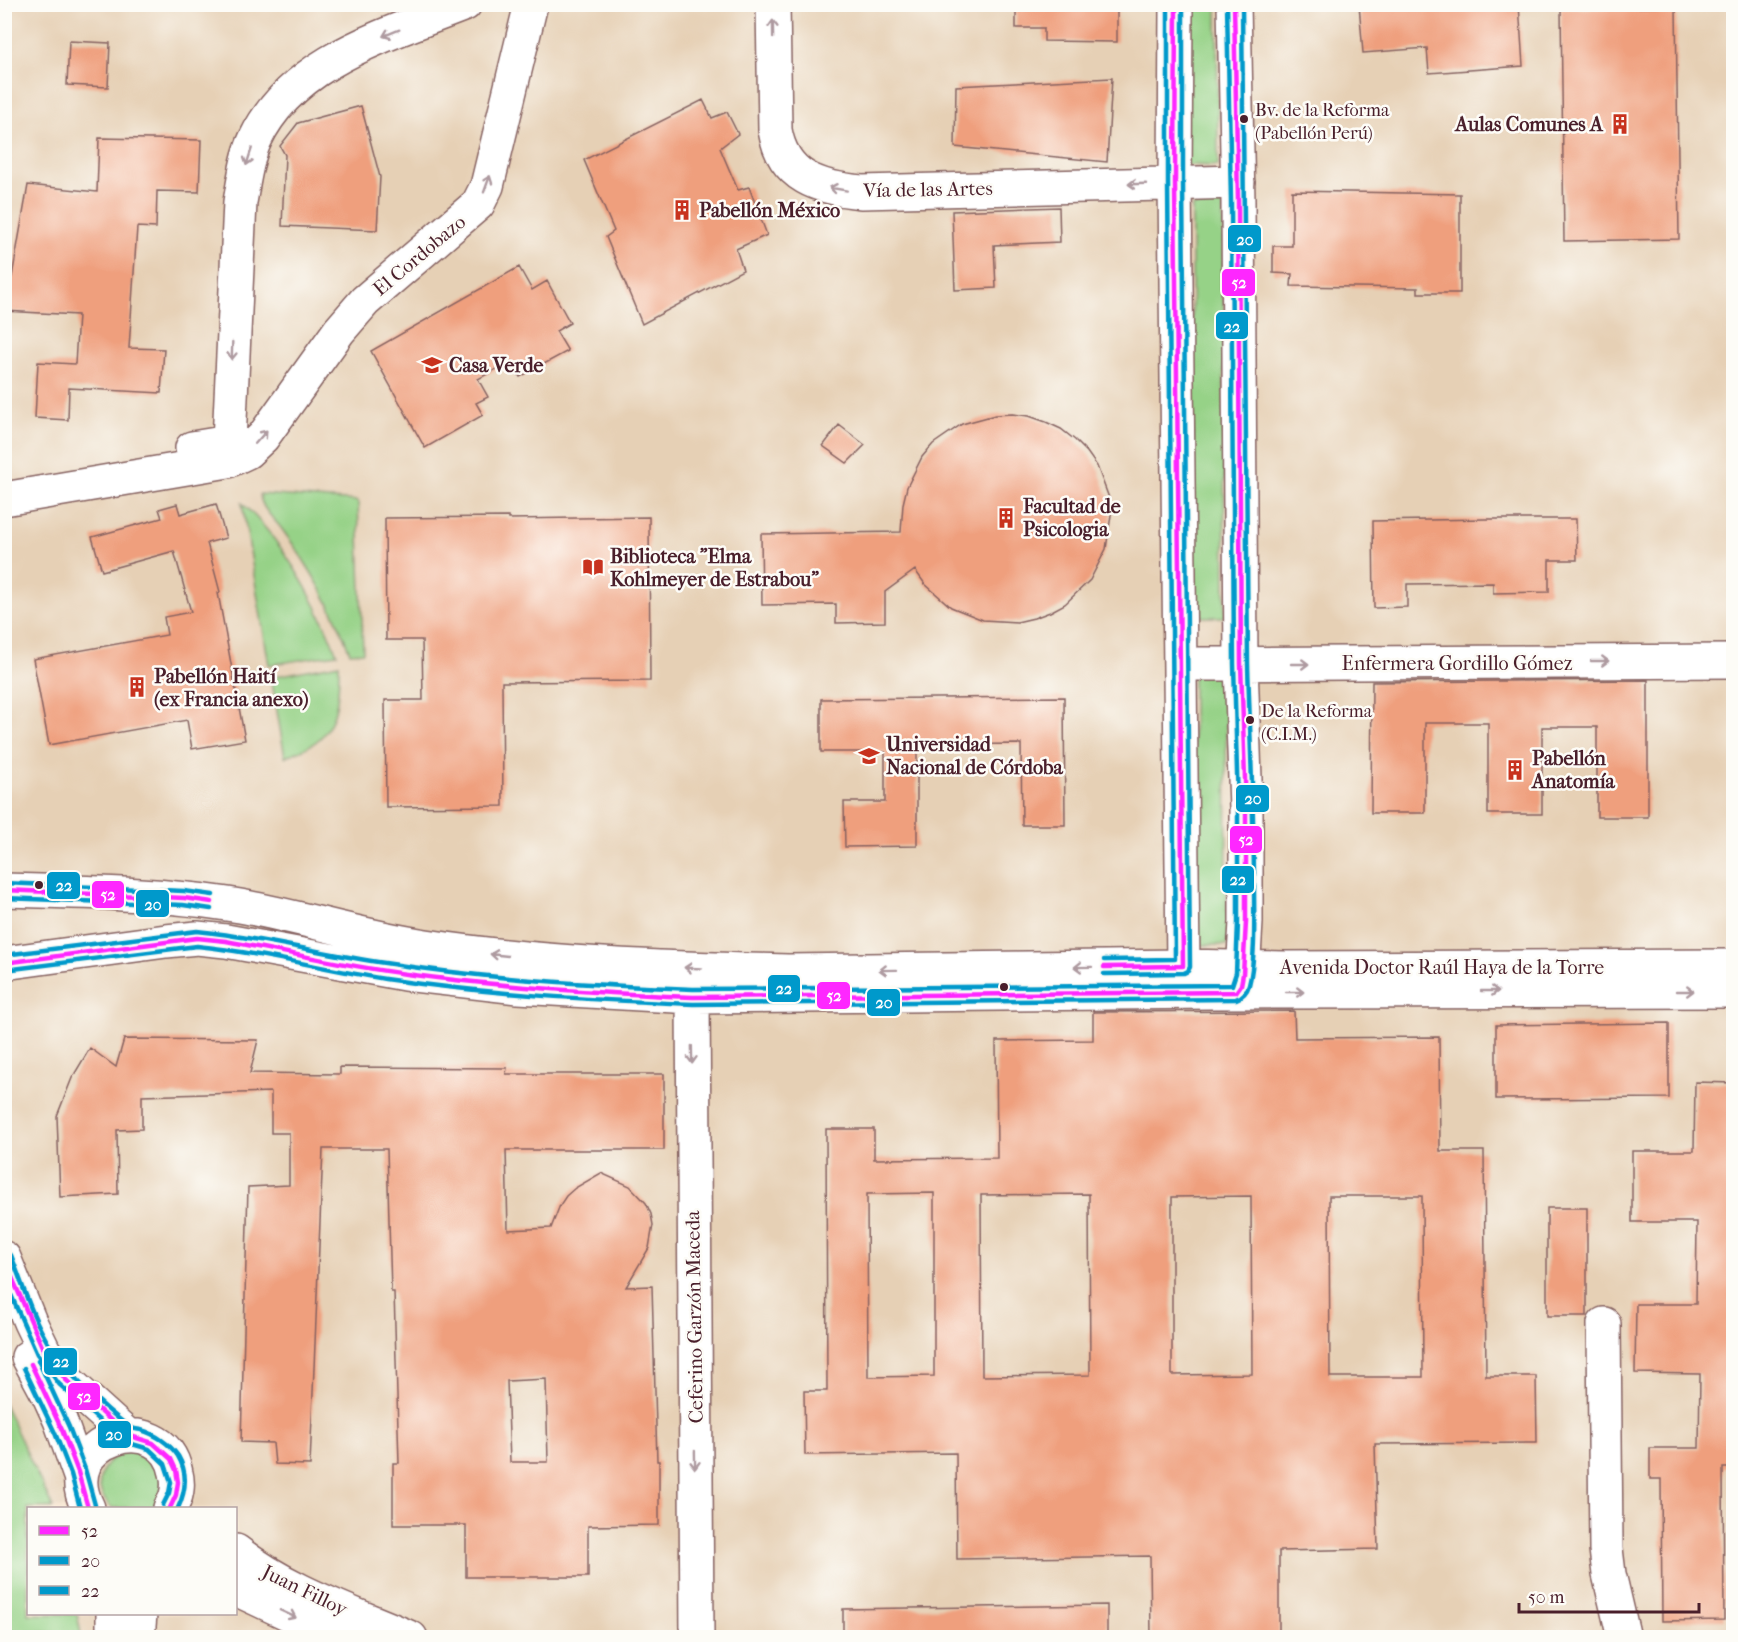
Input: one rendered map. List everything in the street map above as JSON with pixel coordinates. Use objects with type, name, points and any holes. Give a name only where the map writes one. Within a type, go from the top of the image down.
[{"type":"street","points":[[228,452],[240,202],[247,165],[255,140],[272,112],[296,86],[331,61],[383,36],[465,4]]},
{"type":"street","name":"El Cordobazo","points":[[4,480],[228,452],[248,452],[263,437],[339,331],[365,301],[478,204],[487,186],[531,4]]},
{"type":"street","name":"Vía de las Artes","points":[[772,4],[777,141],[788,163],[797,174],[820,184],[862,192],[1238,182]]},
{"type":"street","points":[[1176,4],[1175,183],[1181,664],[1190,979]]},
{"type":"street","points":[[1234,4],[1238,182],[1241,664],[1246,808],[1246,921],[1239,979]]},
{"type":"street","name":"El Cordobazo","points":[[4,499],[228,452]]},
{"type":"street","name":"Enfermera Gordillo Gómez","points":[[1181,664],[1734,661]]},
{"type":"street","name":"Avenida Doctor Raúl Haya de la Torre","points":[[4,890],[184,898],[241,906],[390,941],[427,947],[616,965],[788,972],[1239,979],[1734,991]]},
{"type":"street","name":"Avenida Doctor Raúl Haya de la Torre","points":[[4,963],[197,938],[226,941],[405,974],[518,987],[693,997],[1190,979]]},
{"type":"street","name":"Avenida Doctor Raúl Haya de la Torre","points":[[1239,979],[1296,968],[1734,966]]},
{"type":"street","name":"Ceferino Garzón Maceda","points":[[693,997],[697,1638]]},
{"type":"street","points":[[4,1258],[44,1351],[65,1379],[127,1435]]},
{"type":"street","points":[[4,1313],[49,1396],[84,1494]]},
{"type":"street","points":[[1604,1324],[1606,1550],[1609,1574],[1624,1638]]},
{"type":"street","points":[[84,1494],[84,1466],[91,1454],[101,1444],[113,1438],[127,1435],[139,1436],[162,1447],[170,1457],[176,1469],[174,1495],[193,1507]]},
{"type":"street","name":"Juan Filloy","points":[[237,1552],[272,1576],[299,1590],[411,1638]]},
{"type":"street","name":"Juan Filloy","points":[[237,1589],[345,1638]]},
{"type":"street","points":[[113,1615],[113,1638]]},
{"type":"street","points":[[138,1638],[140,1615]]},
{"type":"shaded area","name":"Universidad Nacional de Córdoba","points":[[5,5],[1733,5],[1733,1637],[5,1638]]},
{"type":"green space","points":[[1185,5],[1217,5],[1218,166],[1186,165]]},
{"type":"green space","points":[[1223,205],[1225,617],[1193,617],[1192,206]]},
{"type":"green space","points":[[260,494],[358,501],[363,652],[350,653],[311,572],[265,508]]},
{"type":"green space","points":[[242,503],[272,536],[298,573],[337,654],[269,665]]},
{"type":"green space","points":[[339,664],[339,684],[334,715],[325,733],[314,743],[285,757],[271,677]]},
{"type":"green space","points":[[1193,675],[1226,675],[1227,945],[1194,945]]},
{"type":"green space","points":[[4,1404],[53,1507],[27,1507],[27,1615],[77,1615],[81,1634],[5,1631]]},
{"type":"green space","points":[[131,1450],[152,1456],[165,1474],[158,1505],[155,1507],[111,1507],[105,1499],[101,1491],[102,1473],[112,1459]]},
{"type":"building","points":[[1016,4],[1117,4],[1117,42],[1044,41],[1044,28],[1016,28]]},
{"type":"building","points":[[1359,4],[1519,4],[1523,66],[1429,73],[1427,48],[1363,53]]},
{"type":"building","name":"Aulas Comunes A","points":[[1676,7],[1679,239],[1564,241],[1561,9]]},
{"type":"building","points":[[69,41],[110,43],[108,87],[67,85]]},
{"type":"building","points":[[1112,78],[1107,162],[955,147],[956,86]]},
{"type":"building","name":"Pabellón México","points":[[703,100],[712,118],[727,112],[738,134],[720,148],[738,190],[749,187],[767,235],[736,249],[743,270],[642,324],[606,237],[614,231],[584,160]]},
{"type":"building","points":[[361,106],[380,177],[377,230],[282,226],[285,155],[280,146],[298,123]]},
{"type":"building","points":[[99,138],[201,140],[199,192],[157,191],[156,228],[137,227],[129,348],[164,349],[161,393],[69,388],[68,420],[35,418],[38,362],[75,364],[78,315],[4,311],[6,276],[12,277],[28,185],[97,192]]},
{"type":"building","points":[[1292,191],[1460,194],[1460,293],[1418,293],[1418,288],[1291,286],[1292,274],[1273,273],[1273,246],[1292,246]]},
{"type":"building","points":[[1059,207],[1060,242],[994,245],[996,288],[955,290],[952,211]]},
{"type":"building","name":"Casa Verde","points":[[519,267],[532,290],[547,281],[570,323],[556,331],[568,351],[520,377],[511,361],[478,379],[488,397],[476,403],[483,415],[425,448],[371,351]]},
{"type":"building","name":"Facultad de Psicologia","points":[[995,415],[1029,416],[1046,422],[1061,429],[1075,440],[1097,466],[1109,498],[1111,515],[1106,549],[1090,580],[1065,604],[1034,618],[1017,622],[983,620],[951,607],[925,584],[915,570],[885,592],[885,622],[836,623],[836,604],[762,605],[761,534],[901,532],[907,487],[922,457],[933,444],[962,424]]},
{"type":"building","points":[[839,425],[865,445],[847,463],[823,446]]},
{"type":"building","name":"Pabellón Haití (ex Francia anexo)","points":[[177,504],[180,514],[216,504],[226,538],[207,543],[220,592],[218,593],[245,740],[192,749],[187,720],[49,745],[33,659],[167,635],[164,617],[191,612],[174,551],[102,571],[92,537],[162,518],[159,509]]},
{"type":"building","points":[[508,517],[508,519],[649,517],[650,681],[502,682],[503,806],[386,807],[385,700],[423,700],[422,640],[386,640],[385,518]]},
{"type":"building","points":[[1576,519],[1577,560],[1549,560],[1549,592],[1493,593],[1493,583],[1407,584],[1407,607],[1374,608],[1373,521]]},
{"type":"building","name":"Pabellón Anatomía","points":[[1648,680],[1648,817],[1597,817],[1597,727],[1542,727],[1542,814],[1488,814],[1488,723],[1425,723],[1425,813],[1371,813],[1372,682]]},
{"type":"building","points":[[1064,697],[1065,825],[1022,825],[1021,744],[917,745],[917,846],[845,847],[844,802],[885,802],[885,752],[821,752],[821,699]]},
{"type":"building","points":[[1294,1011],[1295,1038],[1439,1037],[1440,1151],[1484,1151],[1486,1376],[1536,1376],[1537,1443],[1375,1444],[1378,1549],[1279,1551],[1279,1638],[1151,1638],[1150,1556],[957,1559],[956,1453],[805,1455],[804,1391],[827,1391],[826,1129],[874,1129],[874,1159],[997,1158],[996,1041],[1093,1040],[1093,1012]],"holes":[[[934,1193],[934,1376],[868,1377],[867,1194]],[[1089,1194],[1090,1375],[982,1376],[981,1195]],[[1251,1196],[1252,1374],[1172,1375],[1172,1197]],[[1329,1196],[1422,1196],[1423,1377],[1330,1377]]]},
{"type":"building","points":[[1669,1023],[1669,1098],[1496,1099],[1496,1025]]},
{"type":"building","points":[[124,1039],[258,1040],[250,1073],[340,1074],[340,1067],[507,1068],[506,1074],[664,1074],[664,1150],[506,1150],[508,1230],[551,1228],[566,1196],[601,1173],[630,1186],[646,1203],[651,1214],[653,1225],[649,1248],[626,1287],[652,1286],[657,1461],[659,1461],[659,1525],[588,1526],[588,1577],[466,1577],[466,1525],[393,1525],[393,1463],[399,1463],[387,1149],[323,1149],[310,1465],[275,1464],[273,1443],[241,1442],[248,1187],[289,1185],[289,1133],[271,1133],[271,1092],[142,1096],[142,1129],[117,1130],[118,1194],[60,1197],[57,1116],[72,1078],[90,1048],[116,1067]],"holes":[[[546,1379],[548,1462],[510,1462],[507,1381]]]},
{"type":"building","points":[[1695,1082],[1734,1083],[1734,1468],[1723,1468],[1724,1620],[1662,1621],[1661,1479],[1650,1479],[1650,1448],[1699,1448],[1700,1374],[1635,1373],[1636,1304],[1696,1304],[1697,1222],[1632,1222],[1632,1151],[1694,1151]]},
{"type":"building","points":[[1547,1208],[1587,1208],[1587,1316],[1547,1316]]},
{"type":"building","points":[[1107,1605],[1107,1638],[843,1638],[843,1609]]},
{"type":"transit line","name":"22","points":[[1104,960],[1175,959],[1168,4]]},
{"type":"transit line","name":"52","points":[[1104,967],[1183,966],[1175,183],[1176,4]]},
{"type":"transit line","name":"20","points":[[1104,974],[1184,973],[1190,967],[1183,4]]},
{"type":"transit line","name":"22","points":[[4,955],[197,931],[244,937],[423,969],[616,986],[693,989],[1232,985],[1236,973],[1238,922],[1238,808],[1234,664],[1231,202],[1227,4]]},
{"type":"transit line","name":"52","points":[[4,963],[197,938],[226,941],[338,963],[442,979],[621,994],[693,997],[1236,992],[1241,985],[1243,974],[1246,922],[1246,808],[1241,664],[1238,202],[1234,4]]},
{"type":"transit line","name":"20","points":[[5,970],[197,946],[244,952],[385,979],[462,989],[539,996],[693,1004],[1236,999],[1242,996],[1248,988],[1254,949],[1248,664],[1242,4]]},
{"type":"transit line","name":"22","points":[[4,883],[184,891],[213,895]]},
{"type":"transit line","name":"52","points":[[4,890],[184,898],[212,902]]},
{"type":"transit line","name":"20","points":[[4,898],[183,905],[211,909]]},
{"type":"transit line","name":"22","points":[[11,1255],[39,1326],[51,1348],[66,1368],[118,1419],[131,1428],[157,1437],[171,1447],[178,1456],[185,1475],[183,1495],[178,1507]]},
{"type":"transit line","name":"52","points":[[4,1259],[44,1351],[65,1379],[127,1435],[153,1443],[171,1459],[178,1482],[176,1495],[170,1507]]},
{"type":"transit line","name":"20","points":[[4,1279],[37,1354],[59,1384],[122,1441],[149,1449],[165,1464],[171,1482],[163,1505]]},
{"type":"transit line","name":"22","points":[[38,1360],[69,1427],[85,1469],[95,1505]]},
{"type":"transit line","name":"52","points":[[31,1364],[62,1430],[78,1472],[88,1507]]},
{"type":"transit line","name":"20","points":[[24,1368],[55,1433],[71,1474],[80,1507]]},
{"type":"place","name":"Bv. de la Reforma (Pabellón Perú)","points":[[1244,119]]},
{"type":"place","name":"Aulas Comunes A","points":[[1620,124]]},
{"type":"place","name":"Pabellón México","points":[[682,210]]},
{"type":"place","name":"Casa Verde","points":[[432,365]]},
{"type":"place","name":"Facultad de Psicologia","points":[[1006,518]]},
{"type":"place","name":"Biblioteca \"Elma Kohlmeyer de Estrabou\"","points":[[593,567]]},
{"type":"place","name":"Pabellón Haití (ex Francia anexo)","points":[[137,687]]},
{"type":"place","name":"De la Reforma (C.I.M.)","points":[[1250,720]]},
{"type":"place","name":"Universidad Nacional de Córdoba","points":[[869,756]]},
{"type":"place","name":"Pabellón Anatomía","points":[[1515,770]]}]
